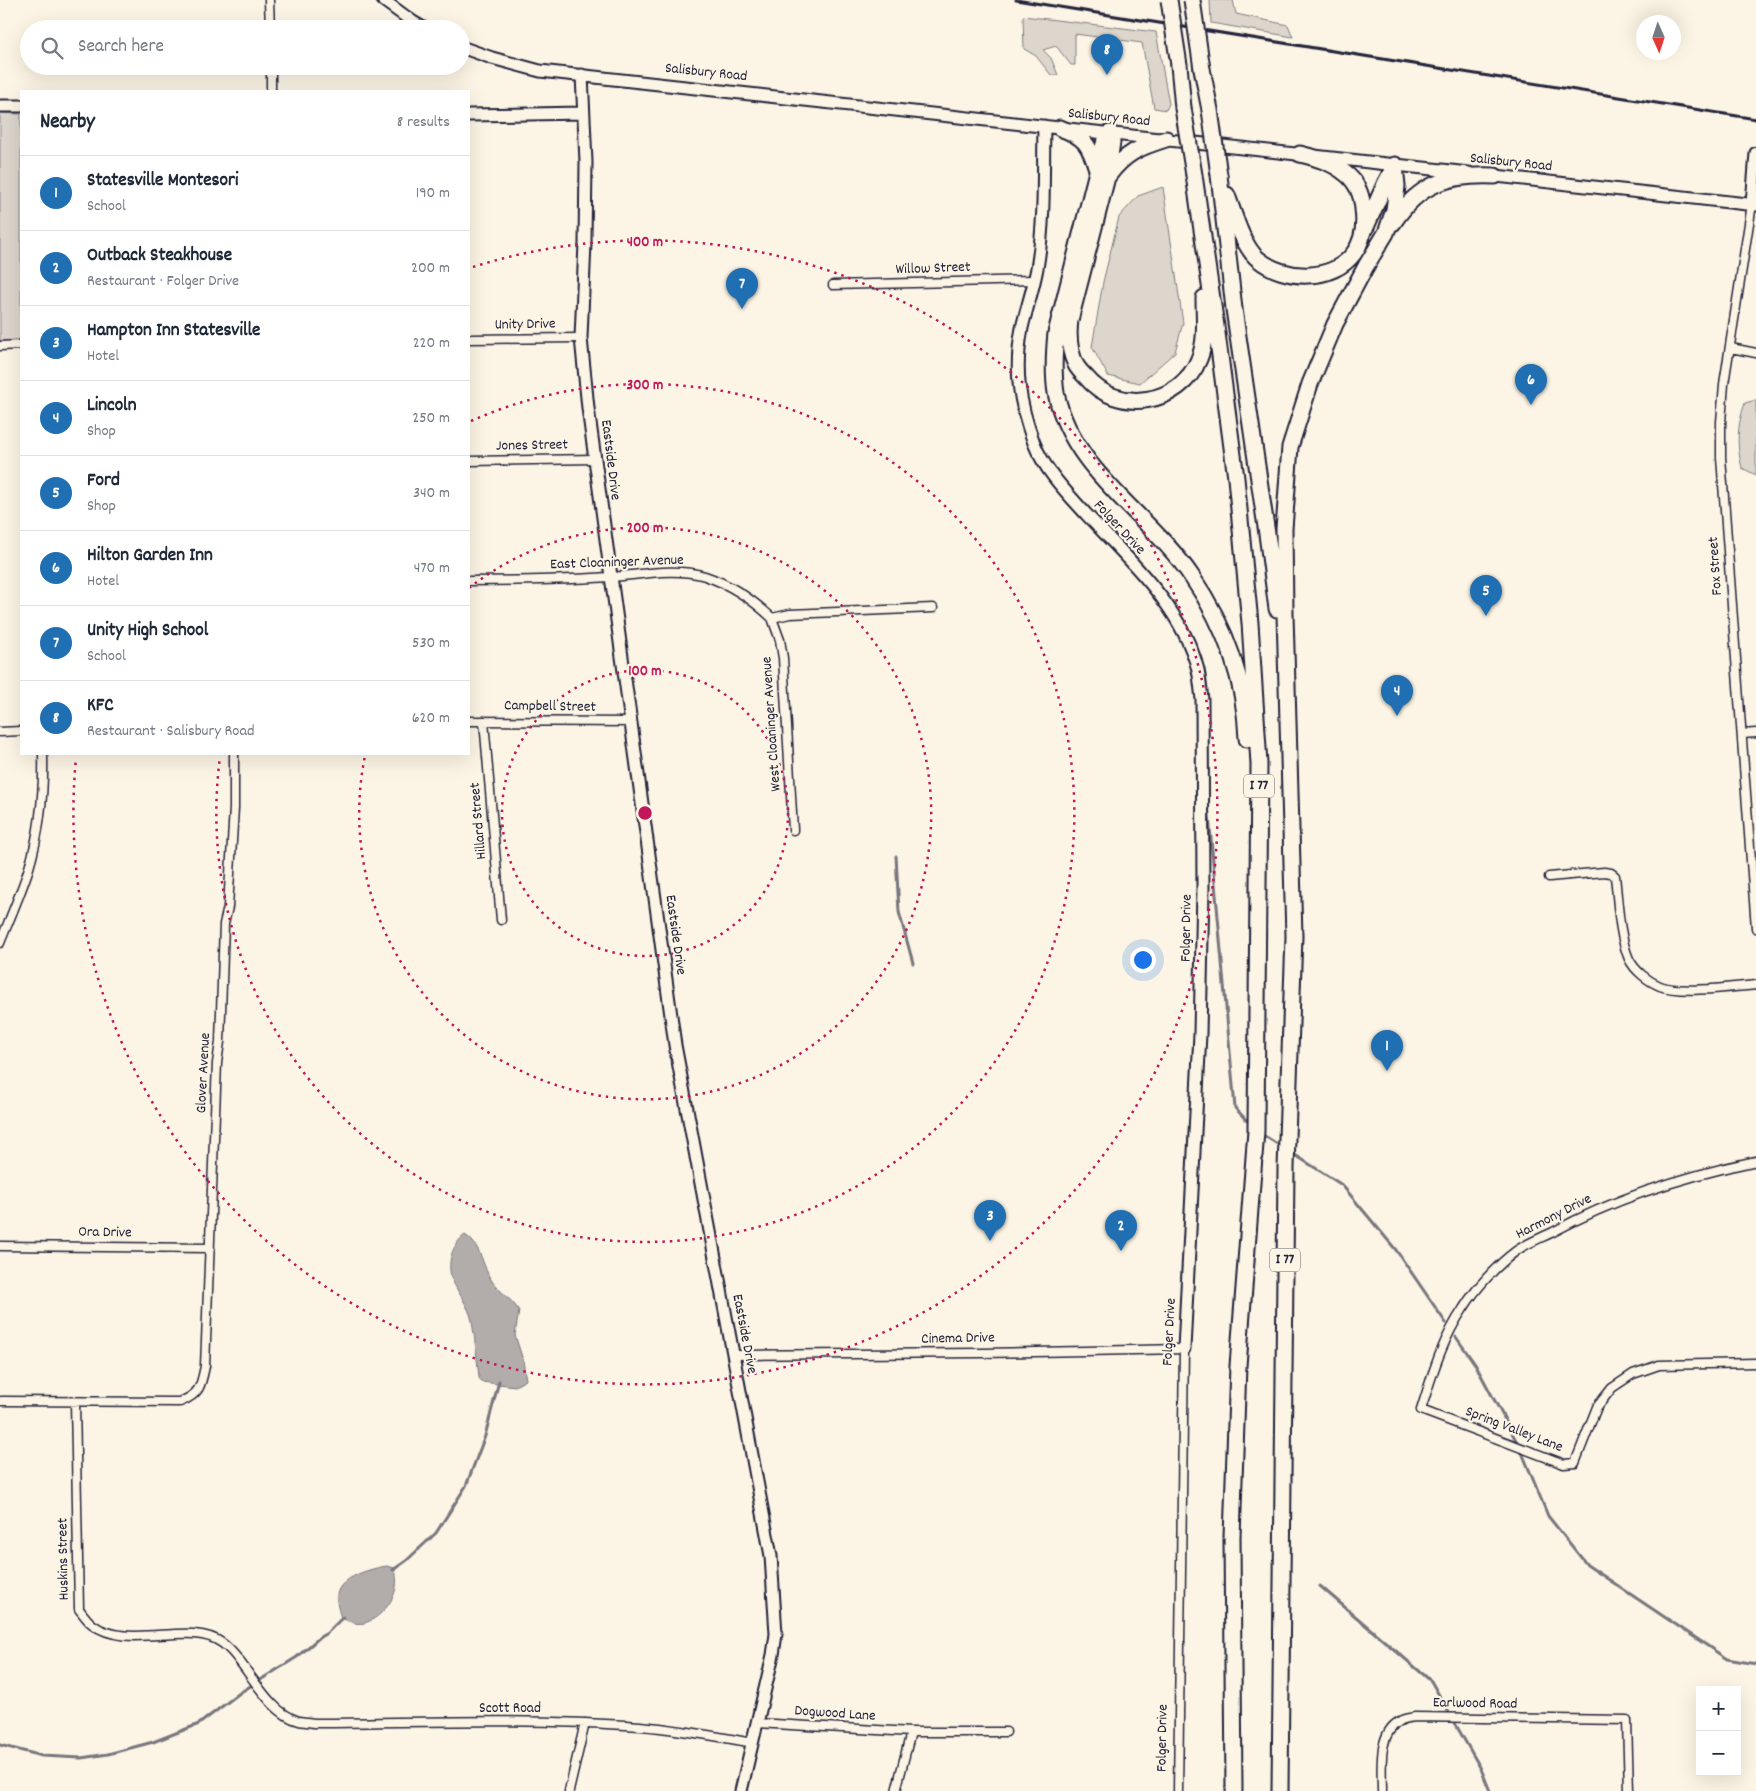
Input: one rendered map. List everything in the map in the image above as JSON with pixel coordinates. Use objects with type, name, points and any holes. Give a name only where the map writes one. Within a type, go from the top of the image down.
[{"type":"highway","name":"I 77","points":[[1169,0],[1236,478],[1250,623],[1259,764],[1256,1131],[1238,1366],[1232,1537],[1234,1791]]},
{"type":"highway","name":"I 77","points":[[1192,0],[1219,175],[1234,309],[1268,534],[1288,700],[1294,936],[1286,1168],[1280,1791]]},
{"type":"highway","points":[[1060,128],[1076,134],[1091,149],[1102,173],[1056,333],[1053,363],[1056,394],[1065,423],[1079,450],[1117,495],[1159,536],[1192,576],[1218,620],[1237,668],[1247,735],[1257,986]]},
{"type":"highway","points":[[1110,133],[1104,144],[1102,173],[1069,332],[1069,344],[1076,366],[1090,383],[1108,395],[1129,401],[1150,400],[1164,395],[1171,392],[1188,378],[1199,359],[1204,338],[1204,273],[1199,208]]},
{"type":"highway","points":[[1102,173],[1118,163],[1127,154],[1166,139]]},
{"type":"highway","points":[[1300,154],[1324,160],[1345,173],[1356,185],[1362,199],[1363,236]]},
{"type":"highway","points":[[1219,175],[1244,239],[1257,259],[1277,271],[1300,276],[1323,273],[1340,266],[1354,253],[1384,184],[1395,165]]},
{"type":"highway","points":[[1386,232],[1394,210],[1397,186],[1395,165]]},
{"type":"highway","points":[[1288,700],[1284,529],[1290,447],[1310,384],[1335,324],[1366,266],[1386,232],[1402,210],[1421,192],[1444,180],[1476,175],[1495,176]]},
{"type":"street","points":[[269,0],[270,20]]},
{"type":"street","points":[[382,0],[410,20]]},
{"type":"street","name":"Salisbury Road","points":[[470,50],[540,71],[1754,205]]},
{"type":"street","points":[[271,75],[271,90]]},
{"type":"street","name":"Eastside Drive","points":[[582,75],[586,162],[581,338],[610,577],[632,722],[675,1045],[770,1550],[776,1634],[773,1655],[741,1791]]},
{"type":"street","points":[[0,106],[20,106]]},
{"type":"street","points":[[470,115],[583,113]]},
{"type":"street","name":"Folger Drive","points":[[1044,126],[1043,206],[1038,262],[1022,328],[1017,365],[1018,389],[1023,411],[1043,463],[1058,482],[1146,578],[1174,616],[1190,648],[1198,671],[1199,681],[1203,733],[1203,888],[1200,1034],[1184,1349],[1178,1791]]},
{"type":"street","points":[[1754,205],[1756,153]]},
{"type":"street","name":"Fox Street","points":[[1754,205],[1724,384],[1721,422],[1756,928]]},
{"type":"street","name":"Willow Street","points":[[833,285],[1034,280]]},
{"type":"street","name":"Unity Drive","points":[[470,340],[581,338]]},
{"type":"street","points":[[0,346],[20,345]]},
{"type":"street","points":[[1731,348],[1756,353]]},
{"type":"street","name":"Jones Street","points":[[470,461],[595,459]]},
{"type":"street","name":"East Cloaninger Avenue","points":[[470,581],[522,581],[676,572],[704,576],[733,588],[754,600],[772,618]]},
{"type":"street","points":[[772,618],[790,614],[933,608]]},
{"type":"street","name":"West Cloaninger Avenue","points":[[772,618],[780,640],[782,658],[792,830]]},
{"type":"street","name":"Campbell Street","points":[[470,721],[632,722]]},
{"type":"street","name":"Hillard Street","points":[[484,721],[501,920]]},
{"type":"street","points":[[0,732],[20,731]]},
{"type":"street","points":[[1742,734],[1756,734]]},
{"type":"street","points":[[0,943],[29,868],[39,822],[44,776],[43,755]]},
{"type":"street","name":"Glover Avenue","points":[[75,1402],[180,1402],[192,1398],[202,1383],[206,1366],[224,924],[228,907],[234,808],[234,755]]},
{"type":"street","points":[[1549,877],[1604,872],[1615,876],[1623,940],[1630,960],[1643,977],[1662,987],[1683,990],[1756,985]]},
{"type":"street","name":"Harmony Drive","points":[[1421,1410],[1442,1345],[1463,1309],[1489,1277],[1517,1251],[1580,1217],[1643,1191],[1708,1171],[1756,1161]]},
{"type":"street","name":"Ora Drive","points":[[0,1246],[210,1248]]},
{"type":"street","name":"Cinema Drive","points":[[733,1355],[1184,1349]]},
{"type":"street","name":"Spring Valley Lane","points":[[1421,1410],[1564,1464],[1575,1463],[1596,1407],[1612,1388],[1632,1374],[1659,1365],[1756,1363]]},
{"type":"street","points":[[0,1401],[75,1402]]},
{"type":"street","name":"Huskins Street","points":[[75,1402],[79,1610],[92,1624],[108,1633],[136,1636],[194,1634],[208,1636],[222,1642],[272,1702]]},
{"type":"street","name":"Scott Road","points":[[272,1702],[284,1714],[298,1721],[314,1723],[585,1723],[641,1726],[697,1733],[752,1744]]},
{"type":"street","name":"Earlwood Road","points":[[1382,1791],[1383,1748],[1388,1732],[1399,1721],[1415,1717],[1627,1720],[1628,1791]]},
{"type":"street","points":[[569,1791],[585,1723]]},
{"type":"street","name":"Dogwood Lane","points":[[757,1723],[911,1732],[1006,1732]]},
{"type":"street","points":[[896,1791],[911,1732]]},
{"type":"shaded area","points":[[1210,0],[1233,0],[1236,14],[1288,25],[1293,37],[1211,23]]},
{"type":"shaded area","points":[[1023,16],[1156,32],[1169,104],[1166,110],[1154,108],[1142,43],[1075,34],[1075,65],[1071,65],[1056,46],[1043,50],[1051,58],[1058,75],[1051,75],[1036,56],[1024,49]]},
{"type":"shaded area","points":[[0,113],[20,114],[20,340],[0,341]]},
{"type":"shaded area","points":[[1163,187],[1183,323],[1175,352],[1140,383],[1108,376],[1092,347],[1103,282],[1119,217],[1138,196]]},
{"type":"shaded area","points":[[1756,400],[1756,475],[1742,468],[1738,443],[1740,419],[1745,403]]},
{"type":"shaded area","points":[[465,1235],[475,1244],[492,1281],[519,1311],[515,1335],[523,1360],[526,1380],[515,1386],[482,1382],[479,1378],[472,1321],[450,1271],[454,1248]]},
{"type":"shaded area","points":[[387,1566],[395,1568],[396,1585],[395,1593],[384,1610],[375,1618],[364,1623],[355,1623],[341,1618],[337,1604],[337,1595],[344,1583],[357,1574]]},
{"type":"waterway","points":[[1208,805],[1235,1108],[1250,1124]]},
{"type":"waterway","points":[[896,856],[899,912],[913,963]]},
{"type":"waterway","points":[[1260,1133],[1282,1147]]},
{"type":"waterway","points":[[1292,1153],[1342,1185],[1396,1250],[1446,1323]]},
{"type":"waterway","points":[[1456,1337],[1475,1364],[1518,1444]]},
{"type":"waterway","points":[[393,1570],[406,1561],[436,1533],[466,1486],[485,1436],[499,1381]]},
{"type":"waterway","points":[[1521,1450],[1548,1516],[1587,1565],[1727,1659],[1756,1664]]},
{"type":"waterway","points":[[1320,1586],[1431,1681],[1481,1769],[1490,1791]]},
{"type":"waterway","points":[[0,1745],[42,1756],[81,1758],[108,1754],[153,1742],[199,1724],[241,1692],[297,1657],[327,1633],[343,1617]]},
{"type":"railway","points":[[1016,0],[1756,119]]},
{"type":"place","name":"KFC","points":[[1107,75]]},
{"type":"place","name":"Unity High School","points":[[742,309]]},
{"type":"place","name":"Hilton Garden Inn","points":[[1531,405]]},
{"type":"place","name":"Ford","points":[[1486,616]]},
{"type":"place","name":"Lincoln","points":[[1397,716]]},
{"type":"place","name":"Statesville Montesori","points":[[1387,1071]]},
{"type":"place","name":"Hampton Inn Statesville","points":[[990,1241]]},
{"type":"place","name":"Outback Steakhouse","points":[[1121,1251]]}]
